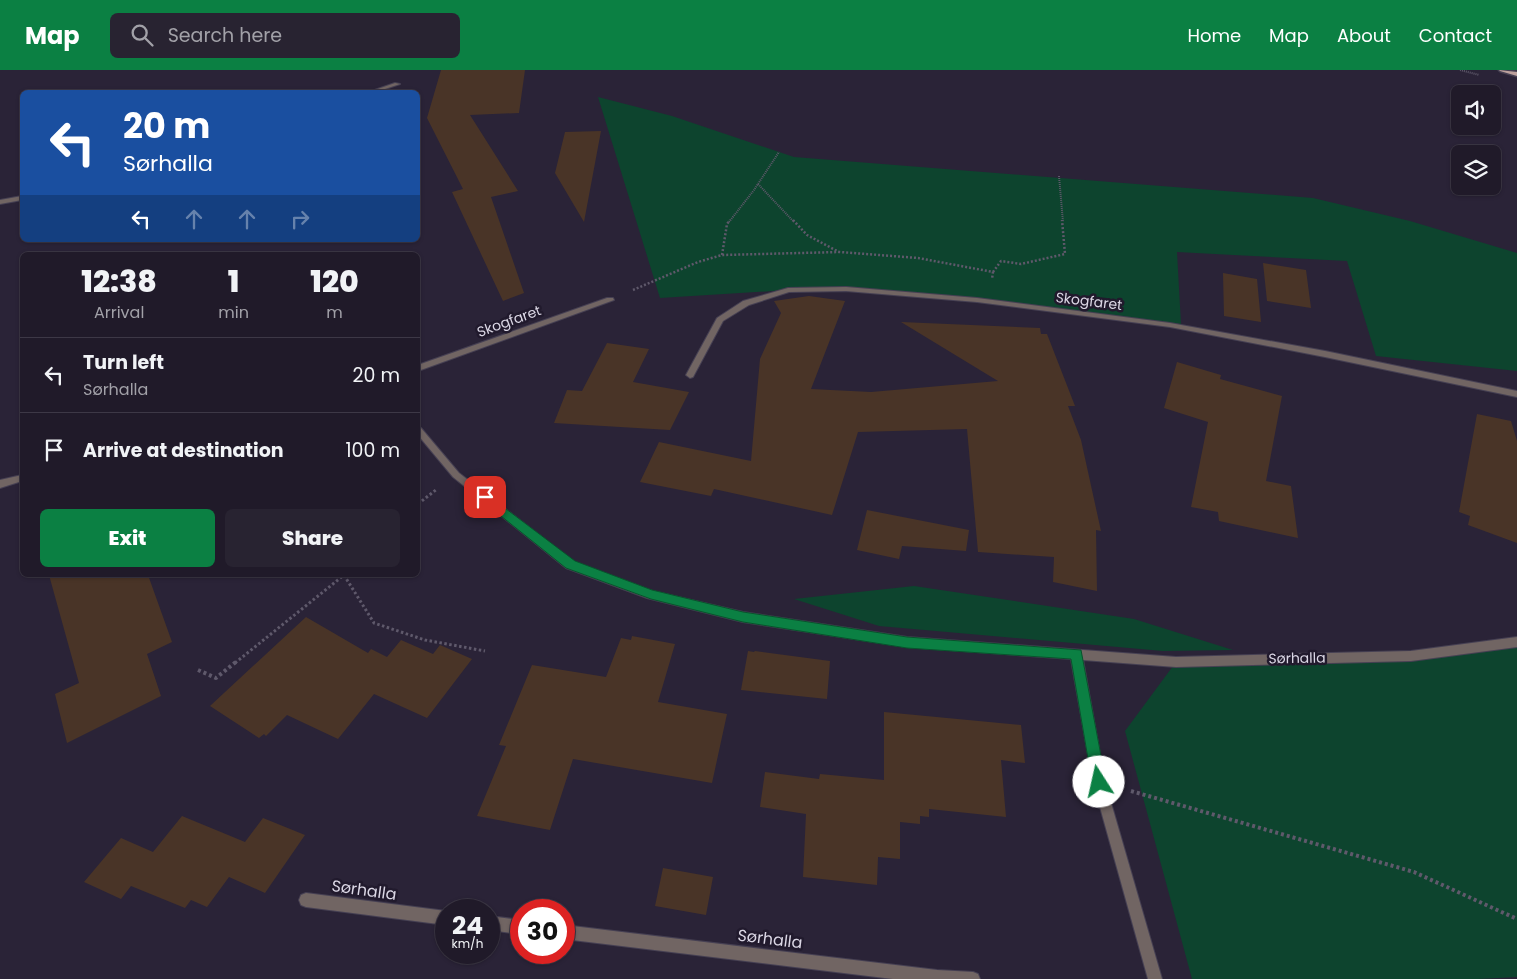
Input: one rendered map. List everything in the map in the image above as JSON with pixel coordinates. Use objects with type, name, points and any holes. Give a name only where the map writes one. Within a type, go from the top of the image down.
[{"type":"main road","points":[[1502,70],[1517,74]]},
{"type":"street","points":[[378,90],[396,84]]},
{"type":"street","points":[[0,202],[20,198]]},
{"type":"street","name":"Skogfaret","points":[[690,374],[710,342],[720,320],[746,303],[788,290],[846,289],[977,300],[1170,325],[1325,354],[1517,394]]},
{"type":"street","name":"Skogfaret","points":[[420,367],[610,300]]},
{"type":"street","name":"Sørhalla","points":[[420,432],[456,474],[570,565],[651,594],[743,617],[907,642],[1176,662],[1411,656],[1517,642]]},
{"type":"street","points":[[0,484],[20,479]]},
{"type":"street","points":[[1076,654],[1099,782],[1155,979]]},
{"type":"street","name":"Sørhalla","points":[[306,900],[435,917]]},
{"type":"street","name":"Sørhalla","points":[[575,933],[937,977],[973,979]]},
{"type":"path","points":[[722,255],[727,224],[780,152]]},
{"type":"path","points":[[993,272],[1002,261],[1020,264],[1065,254],[1059,176]]},
{"type":"path","points":[[758,184],[807,235],[840,252]]},
{"type":"path","points":[[198,670],[216,678],[342,577]]},
{"type":"path","points":[[345,577],[374,623],[424,640],[484,652]]},
{"type":"path","points":[[1099,782],[1414,872],[1517,919]]},
{"type":"green space","points":[[598,97],[672,116],[794,157],[1313,198],[1410,221],[1517,253],[1517,371],[1376,356],[1347,261],[1177,252],[1181,324],[977,300],[846,289],[788,290],[660,298]]},
{"type":"green space","points":[[914,586],[1134,619],[1233,650],[1163,651],[879,626],[794,599]]},
{"type":"green space","points":[[1517,637],[1517,977],[1479,979],[1192,979],[1125,731],[1176,662],[1411,656]]},
{"type":"building","points":[[441,70],[525,70],[519,113],[470,115],[518,191],[491,197],[524,293],[503,301],[452,192],[463,189],[427,118]]},
{"type":"building","points":[[601,131],[584,222],[555,173],[565,132]]},
{"type":"building","points":[[1263,263],[1306,270],[1311,308],[1267,301]]},
{"type":"building","points":[[1223,273],[1257,279],[1261,322],[1224,316]]},
{"type":"building","points":[[809,296],[845,301],[811,389],[871,392],[998,381],[901,322],[1040,328],[1041,334],[1047,334],[1075,406],[1068,406],[1081,440],[1101,531],[1096,530],[1097,591],[1053,582],[1054,557],[978,552],[967,429],[858,432],[832,515],[714,489],[711,496],[640,482],[659,442],[751,461],[760,359],[781,313],[774,301]]},
{"type":"building","points":[[607,343],[649,349],[633,382],[689,392],[670,430],[554,423],[567,390],[582,391]]},
{"type":"building","points":[[1177,362],[1221,375],[1220,379],[1282,396],[1266,481],[1291,486],[1298,538],[1219,521],[1218,512],[1191,507],[1208,422],[1164,408]]},
{"type":"building","points":[[1477,414],[1511,421],[1517,441],[1517,543],[1468,525],[1470,516],[1459,512]]},
{"type":"building","points":[[867,510],[969,530],[966,551],[902,546],[899,559],[857,550]]},
{"type":"building","points":[[50,577],[149,577],[172,642],[147,654],[161,696],[67,743],[55,694],[79,683]]},
{"type":"building","points":[[306,617],[368,653],[371,649],[387,657],[401,640],[433,654],[440,645],[472,659],[427,718],[374,694],[338,739],[287,715],[266,736],[264,734],[259,738],[210,706]]},
{"type":"building","points":[[632,636],[675,644],[658,702],[727,714],[712,783],[573,759],[550,830],[477,816],[506,746],[499,745],[532,665],[606,677],[621,638],[631,640]]},
{"type":"building","points":[[748,651],[830,661],[827,699],[741,690]]},
{"type":"building","points":[[884,712],[1021,725],[1025,763],[1001,760],[1006,817],[929,809],[929,817],[920,816],[920,824],[900,822],[900,859],[878,857],[877,885],[803,877],[806,814],[760,807],[765,772],[819,779],[820,774],[884,780]]},
{"type":"building","points":[[182,816],[245,842],[263,818],[305,835],[265,893],[229,877],[207,907],[191,900],[185,908],[131,886],[121,899],[84,882],[121,838],[153,852]]},
{"type":"building","points":[[663,868],[713,877],[706,915],[655,906]]},
{"type":"route","points":[[485,497],[570,565],[651,594],[743,617],[907,642],[1076,654],[1099,782]]}]
